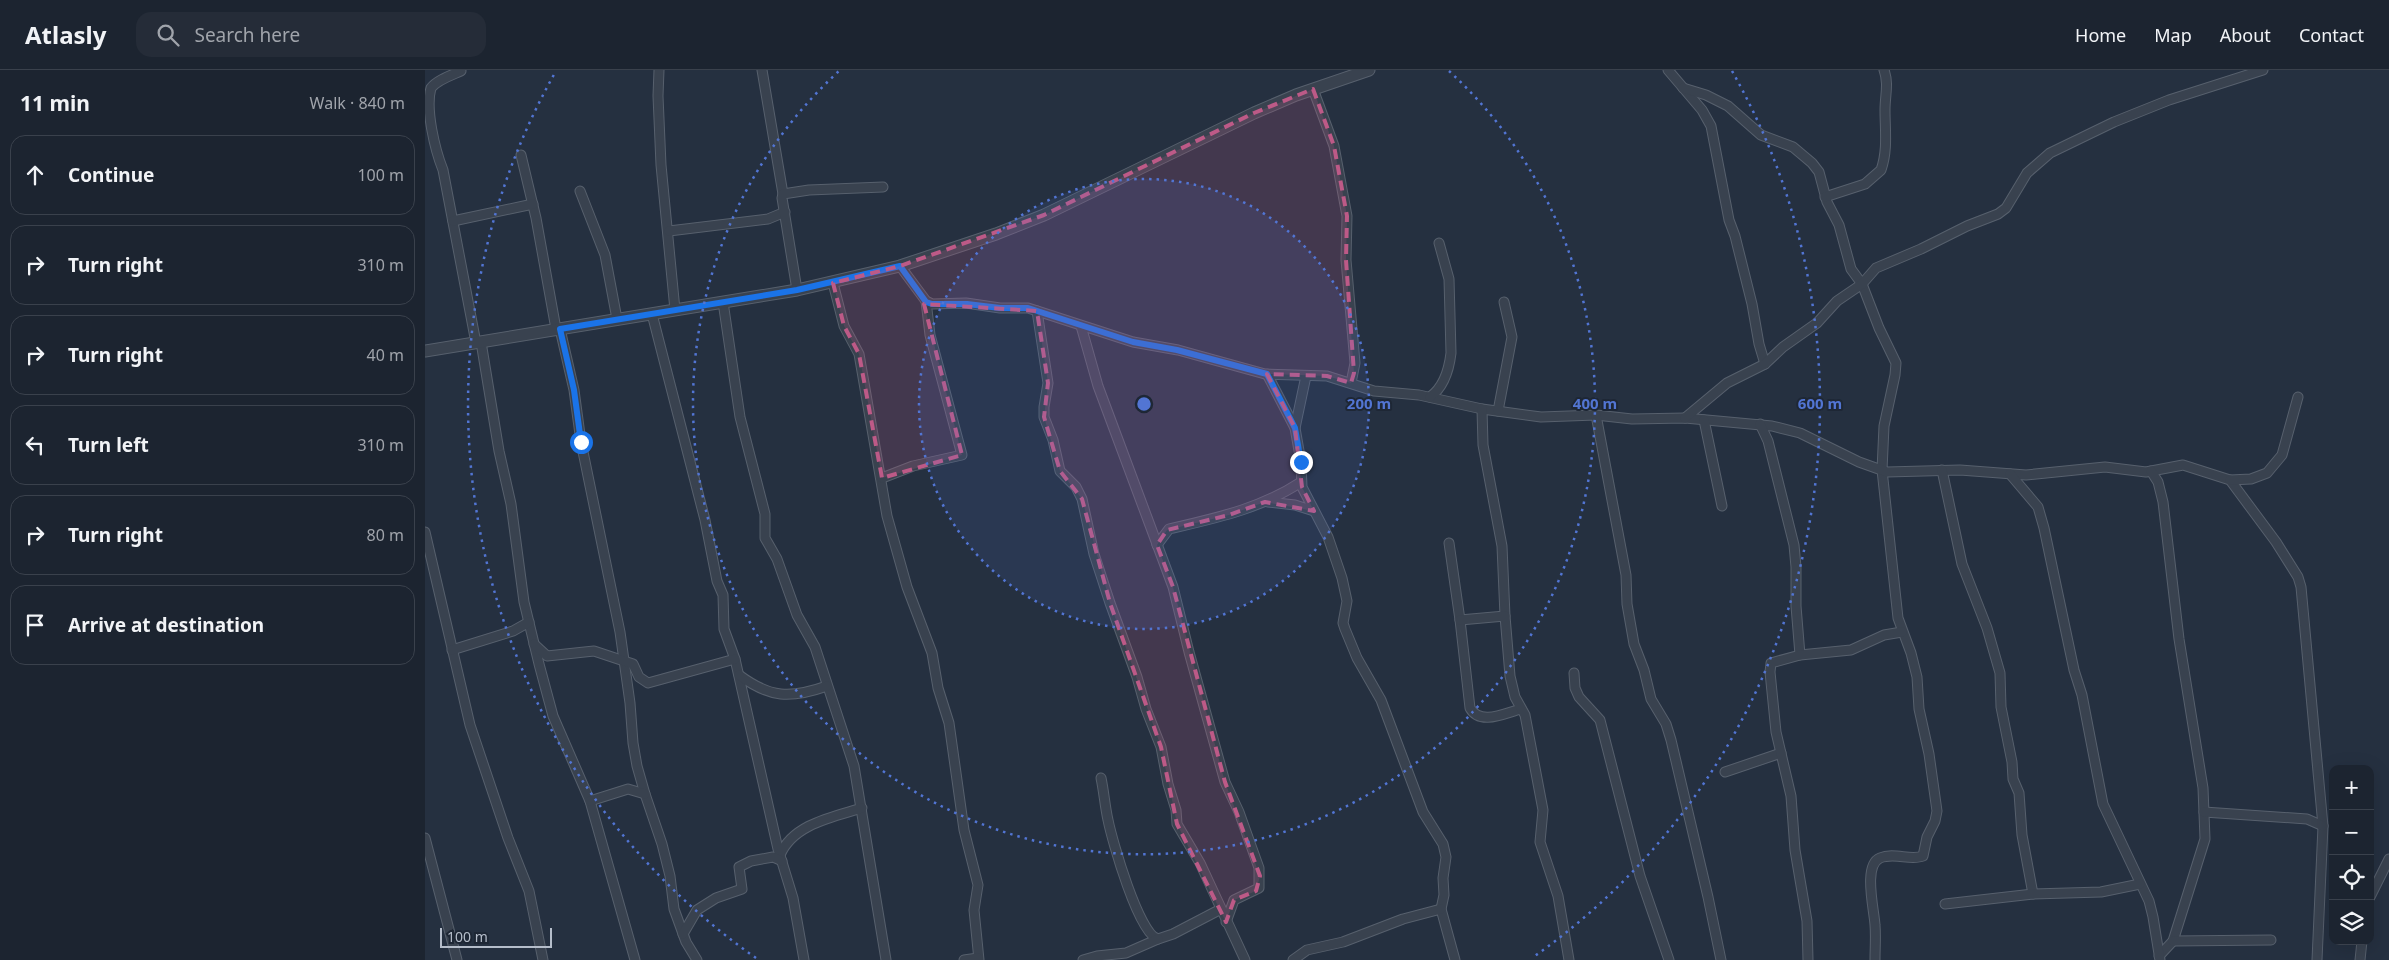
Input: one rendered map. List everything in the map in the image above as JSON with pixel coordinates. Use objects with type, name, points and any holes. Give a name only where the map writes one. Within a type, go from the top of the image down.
[{"type":"street","points":[[461,70],[431,87],[426,98],[425,111],[434,150],[443,170],[511,504],[524,602],[533,641],[553,716],[590,801],[635,960]]},
{"type":"street","points":[[659,70],[658,96],[661,165],[669,231],[675,310]]},
{"type":"street","points":[[762,70],[797,290]]},
{"type":"street","points":[[425,351],[797,290],[900,266],[996,234],[1044,214],[1254,113],[1313,89],[1369,70]]},
{"type":"street","points":[[1667,70],[1702,110],[1711,126],[1729,220],[1735,236],[1765,364]]},
{"type":"street","points":[[1825,196],[1865,184],[1881,170],[1886,132],[1885,112],[1888,82],[1884,70]]},
{"type":"street","points":[[1685,418],[1727,383],[1765,364],[1783,347],[1817,323],[1837,301],[1862,284],[1876,268],[1921,249],[1967,226],[1999,214],[2006,208],[2027,173],[2050,153],[2114,122],[2169,100],[2263,70]]},
{"type":"street","points":[[1683,88],[1706,95],[1728,106],[1761,135],[1800,151],[1819,172],[1825,196],[1839,226],[1851,269],[1862,284],[1879,328],[1896,363],[1884,426],[1882,470],[1902,632],[1911,653],[1917,677],[1919,709],[1929,754],[1937,817],[1927,837],[1923,856],[1887,855],[1878,859],[1872,866],[1871,883],[1875,928],[1875,960]]},
{"type":"street","points":[[1313,89],[1335,146],[1347,216],[1346,260],[1355,363],[1351,383]]},
{"type":"street","points":[[521,155],[533,204],[558,329],[574,390],[581,442],[623,648],[633,743],[639,773],[662,844],[670,876],[674,909],[683,934],[697,960]]},
{"type":"street","points":[[783,194],[809,190],[883,187]]},
{"type":"street","points":[[580,191],[607,263],[617,320]]},
{"type":"street","points":[[453,221],[533,204]]},
{"type":"street","points":[[669,231],[768,218],[785,212]]},
{"type":"street","points":[[1430,397],[1440,390],[1450,365],[1449,279],[1439,243]]},
{"type":"street","points":[[882,478],[913,466],[962,455],[930,335],[926,302],[900,266]]},
{"type":"street","points":[[833,283],[844,326],[859,354],[882,478],[887,516],[907,587],[932,653],[949,723],[964,830],[978,885],[974,910],[979,959],[964,960]]},
{"type":"street","points":[[723,302],[740,417],[765,514],[765,538],[777,559],[797,615],[815,647],[854,766],[886,960]]},
{"type":"street","points":[[926,302],[932,304],[967,304],[1000,308],[1020,307],[1133,342],[1177,350],[1267,374],[1327,376],[1374,391],[1430,397],[1482,410],[1541,417],[1596,415],[1632,419],[1685,418],[1760,424],[1800,433],[1859,462],[1882,470],[1902,473],[1942,470],[2010,474],[2049,473],[2105,467],[2133,471],[2151,471],[2183,465],[2230,480],[2251,479],[2267,473],[2283,455],[2298,397]]},
{"type":"street","points":[[1498,411],[1511,337],[1504,302]]},
{"type":"street","points":[[1037,311],[1048,383],[1044,407],[1045,417],[1053,440],[1060,471],[1075,487],[1082,499],[1095,554],[1110,603],[1161,747],[1168,784],[1176,810],[1177,824],[1200,863],[1245,960]]},
{"type":"street","points":[[652,314],[705,520],[717,581],[723,595],[724,629],[739,675],[778,855],[793,898],[804,960]]},
{"type":"street","points":[[1081,326],[1098,386],[1173,587],[1225,782],[1239,812],[1261,876],[1259,888],[1256,891],[1234,900],[1226,922]]},
{"type":"street","points":[[1267,374],[1295,428],[1301,462],[1301,482],[1328,537],[1342,578],[1347,601],[1343,623],[1347,634],[1357,658],[1381,700],[1423,812],[1443,844],[1446,857],[1443,878],[1444,895],[1441,909],[1455,960]]},
{"type":"street","points":[[1295,428],[1306,376]]},
{"type":"street","points":[[1440,390],[1443,400]]},
{"type":"street","points":[[1482,410],[1483,445],[1502,546],[1510,676],[1515,698],[1525,715],[1543,810],[1540,842],[1557,896],[1569,960]]},
{"type":"street","points":[[1596,415],[1626,575],[1627,604],[1634,644],[1644,670],[1651,699],[1666,724],[1671,740],[1709,897],[1721,960]]},
{"type":"street","points":[[1704,420],[1722,506]]},
{"type":"street","points":[[1760,424],[1768,441],[1794,545],[1797,568],[1795,606],[1800,655]]},
{"type":"street","points":[[1942,470],[1962,564],[1987,628],[2000,673],[2001,706],[2012,762],[2013,779],[2019,793],[2023,843],[2033,894]]},
{"type":"street","points":[[2151,471],[2158,482],[2163,502],[2173,595],[2200,768],[2205,839],[2173,941],[2159,958]]},
{"type":"street","points":[[2010,474],[2037,507],[2061,601],[2074,670],[2083,695],[2103,804],[2153,917],[2159,958]]},
{"type":"street","points":[[2230,480],[2276,542],[2300,582],[2323,826],[2317,960]]},
{"type":"street","points":[[1157,545],[1169,529],[1229,515],[1265,502],[1301,482]]},
{"type":"street","points":[[1265,502],[1289,504],[1314,511]]},
{"type":"street","points":[[425,532],[470,724],[508,838],[529,891],[543,960]]},
{"type":"street","points":[[1449,543],[1461,620],[1467,691],[1472,711],[1476,715],[1487,718],[1521,710]]},
{"type":"street","points":[[1461,620],[1505,616]]},
{"type":"street","points":[[452,650],[513,631],[529,622]]},
{"type":"street","points":[[513,631],[533,641],[547,656],[593,651],[633,664],[639,677],[652,683],[735,659]]},
{"type":"street","points":[[1808,960],[1807,921],[1795,850],[1791,796],[1773,710],[1771,663],[1800,655],[1851,650],[1884,635],[1902,632]]},
{"type":"street","points":[[615,657],[623,648]]},
{"type":"street","points":[[1574,674],[1575,688],[1579,697],[1600,720],[1640,876],[1669,960]]},
{"type":"street","points":[[739,675],[763,691],[779,695],[802,694],[827,686]]},
{"type":"street","points":[[1725,772],[1781,753]]},
{"type":"street","points":[[628,789],[639,773]]},
{"type":"street","points":[[1101,778],[1107,818],[1123,871],[1154,937]]},
{"type":"street","points":[[590,801],[628,789],[645,794]]},
{"type":"street","points":[[683,934],[697,910],[716,898],[742,889],[739,867],[778,855],[785,845],[798,833],[816,823],[862,808]]},
{"type":"street","points":[[2204,812],[2307,819],[2323,826]]},
{"type":"street","points":[[425,838],[457,960]]},
{"type":"street","points":[[2374,889],[2389,859]]},
{"type":"street","points":[[1945,904],[2033,894],[2101,892],[2140,884]]},
{"type":"street","points":[[1083,960],[1097,956],[1126,954],[1147,944],[1154,937],[1173,934],[1221,909]]},
{"type":"street","points":[[1293,960],[1307,950],[1343,942],[1403,918],[1441,909]]},
{"type":"street","points":[[2173,941],[2271,940]]},
{"type":"street","points":[[2360,960],[2362,945]]},
{"type":"highlighted area","points":[[1313,89],[1334,146],[1347,216],[1346,260],[1354,373],[1351,383],[1327,376],[1267,374],[1295,428],[1302,487],[1314,511],[1265,502],[1229,515],[1167,530],[1157,545],[1173,587],[1225,782],[1260,876],[1256,891],[1234,900],[1226,922],[1177,824],[1161,747],[1110,603],[1082,499],[1060,471],[1044,417],[1048,383],[1037,311],[924,304],[962,455],[882,478],[859,354],[844,326],[833,283],[900,266],[1044,215],[1254,113]]},
{"type":"route","points":[[581,442],[574,390],[560,329],[797,290],[900,266],[926,302],[932,304],[1028,308],[1133,342],[1177,350],[1267,374],[1295,428],[1301,462]]}]
